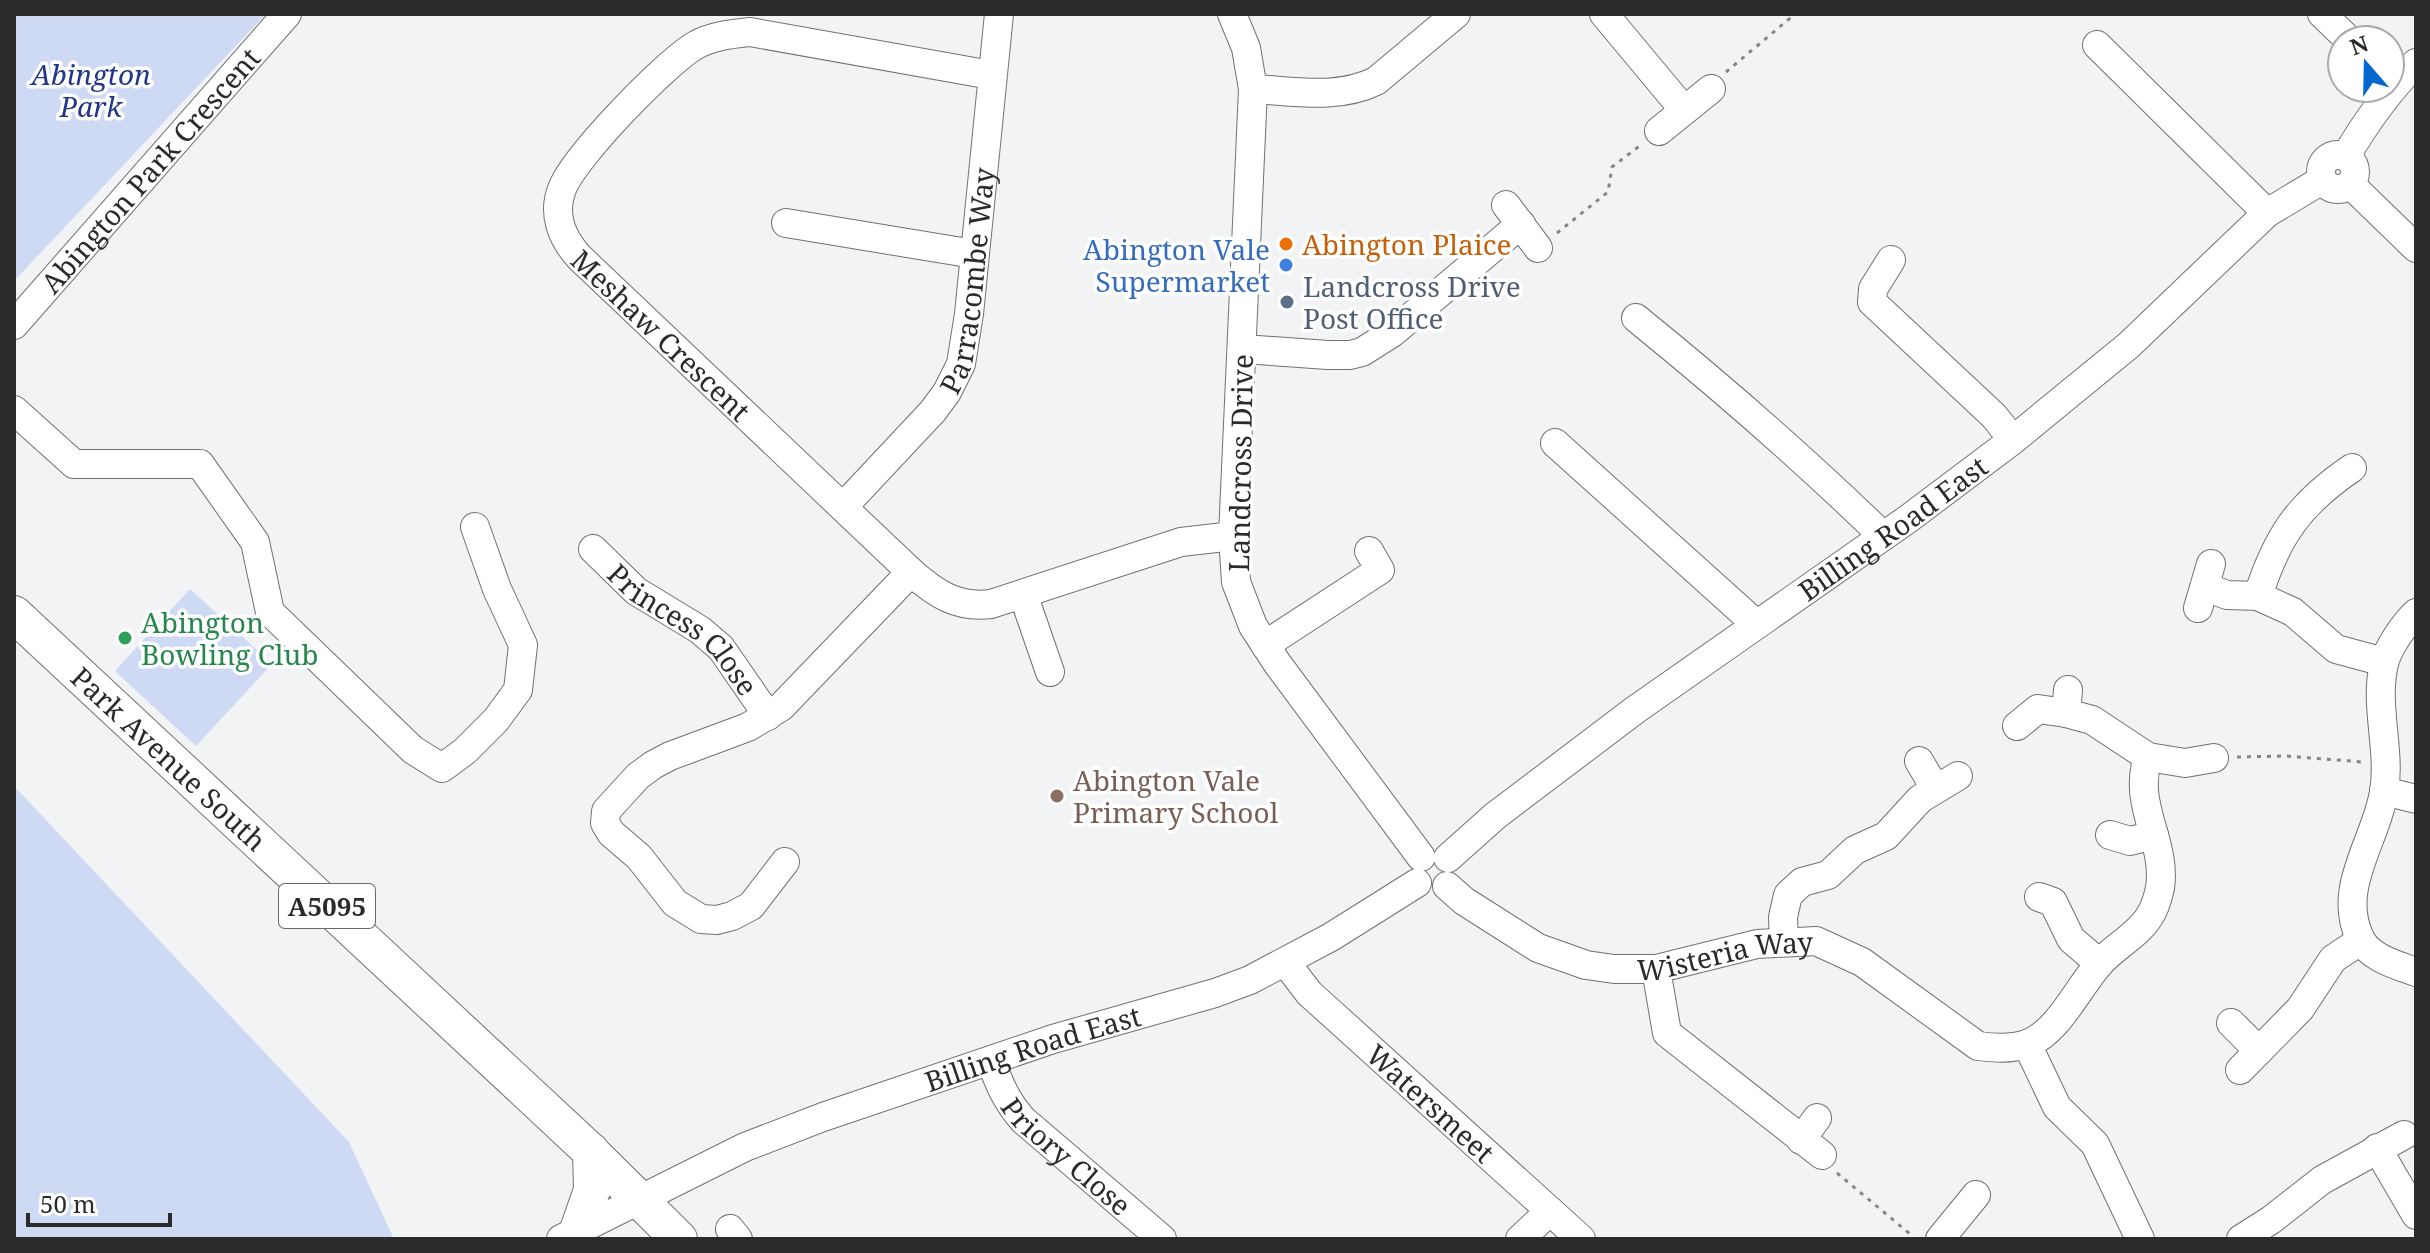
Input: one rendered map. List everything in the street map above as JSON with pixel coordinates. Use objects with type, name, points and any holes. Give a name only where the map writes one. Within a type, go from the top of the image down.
[{"type":"main road","name":"Park Avenue South","points":[[14,614],[639,1199]]},
{"type":"main road","points":[[569,1235],[592,1190],[591,1151]]},
{"type":"main road","name":"A5095","points":[[639,1199],[679,1239]]},
{"type":"street","name":"Abington Park Crescent","points":[[14,325],[287,14]]},
{"type":"street","name":"Parracombe Way","points":[[843,507],[933,411],[961,364],[968,329],[999,14]]},
{"type":"street","name":"Landcross Drive","points":[[1232,14],[1246,48],[1253,89],[1233,536],[1236,582],[1244,606],[1265,645],[1433,871]]},
{"type":"street","points":[[1253,89],[1344,93],[1362,88],[1383,75],[1456,14]]},
{"type":"street","points":[[1604,14],[1684,110]]},
{"type":"street","name":"Meshaw Crescent","points":[[991,75],[771,34],[750,32],[725,35],[700,43],[661,71],[578,162],[561,189],[559,221],[570,246],[911,572],[943,597],[965,605],[991,604],[1181,542],[1233,536]]},
{"type":"street","points":[[2097,45],[2267,213]]},
{"type":"street","points":[[1659,131],[1711,89]]},
{"type":"street","name":"Billing Road East","points":[[569,1235],[758,1142],[823,1117],[1053,1039],[1215,993],[1286,963],[1433,871],[1495,816],[1575,754],[2013,440],[2129,345],[2267,213],[2339,173],[2378,104]]},
{"type":"street","points":[[2339,173],[2416,248]]},
{"type":"street","points":[[1243,349],[1328,355],[1362,352],[1392,333],[1513,214],[1538,248]]},
{"type":"street","points":[[786,223],[974,254]]},
{"type":"street","points":[[1891,260],[1873,289],[1872,302],[1994,416],[2013,440]]},
{"type":"street","points":[[1636,318],[1833,487],[1883,536]]},
{"type":"street","points":[[14,410],[74,464],[200,464],[255,542],[270,612],[413,750],[442,768],[465,751],[496,720],[518,690],[523,645],[497,589],[475,527]]},
{"type":"street","points":[[1555,443],[1756,624]]},
{"type":"street","points":[[2258,596],[2270,557],[2287,528],[2334,480],[2352,467]]},
{"type":"street","name":"Princess Close","points":[[593,549],[636,591],[700,630],[721,648],[768,716]]},
{"type":"street","points":[[1265,645],[1380,569]]},
{"type":"street","name":"Princess Close","points":[[785,862],[751,906],[717,920],[701,919],[675,903],[639,857],[611,833],[605,823],[606,811],[619,794],[653,765],[768,716],[791,698],[911,572]]},
{"type":"street","points":[[2204,586],[2227,595],[2258,596],[2293,612],[2336,649],[2384,662]]},
{"type":"street","points":[[1023,594],[1050,672]]},
{"type":"street","points":[[2416,613],[2405,624],[2384,662],[2385,777],[2378,816],[2360,861],[2351,907],[2360,941],[2383,960],[2416,972]]},
{"type":"street","points":[[2017,726],[2038,709],[2067,702],[2148,757],[2185,763],[2215,755]]},
{"type":"street","points":[[2140,1239],[2095,1144],[2057,1107],[2027,1044],[2063,1013],[2099,963],[2149,918],[2159,892],[2161,869],[2143,794],[2142,774],[2148,757]]},
{"type":"street","points":[[1784,942],[1783,917],[1788,895],[1802,882],[1828,875],[1855,850],[1886,836],[1920,799],[1946,782],[1919,761]]},
{"type":"street","points":[[2385,777],[2416,799]]},
{"type":"street","points":[[2110,835],[2130,841],[2154,835]]},
{"type":"street","name":"Wisteria Way","points":[[1433,871],[1506,929],[1560,958],[1614,969],[1656,969],[1730,949],[1816,941],[1862,962],[1978,1046],[1993,1048],[2027,1044]]},
{"type":"street","points":[[2039,897],[2053,902],[2071,939],[2099,963]]},
{"type":"street","points":[[2231,1023],[2250,1060],[2300,1009],[2333,959],[2360,941]]},
{"type":"street","name":"Watersmeet","points":[[1286,963],[1309,993],[1581,1239]]},
{"type":"street","points":[[1656,969],[1667,1033],[1813,1138]]},
{"type":"street","name":"Priory Close","points":[[991,1061],[999,1086],[1023,1120],[1162,1239]]},
{"type":"street","points":[[2241,1239],[2276,1229],[2322,1180],[2404,1135]]},
{"type":"street","points":[[2377,1148],[2416,1215]]},
{"type":"street","points":[[1940,1239],[1976,1195]]},
{"type":"street","points":[[1520,1239],[1550,1211]]},
{"type":"path","points":[[1711,89],[1714,82],[1795,14]]},
{"type":"path","points":[[1538,248],[1608,192],[1612,167],[1659,131]]},
{"type":"path","points":[[2215,755],[2286,756],[2385,777]]},
{"type":"path","points":[[1813,1138],[1830,1167],[1910,1234],[1911,1239]]},
{"type":"green space","name":"Abington Park","points":[[14,14],[266,14],[14,281]]},
{"type":"green space","points":[[190,589],[272,664],[196,746],[115,671]]},
{"type":"green space","points":[[14,786],[349,1142],[394,1239],[14,1239]]},
{"type":"place","name":"Abington Plaice","points":[[1286,244]]},
{"type":"place","name":"Abington Vale Supermarket","points":[[1286,265]]},
{"type":"place","name":"Landcross Drive Post Office","points":[[1287,302]]},
{"type":"place","name":"Abington Bowling Club","points":[[125,638]]},
{"type":"place","name":"Abington Vale Primary School","points":[[1057,796]]}]
